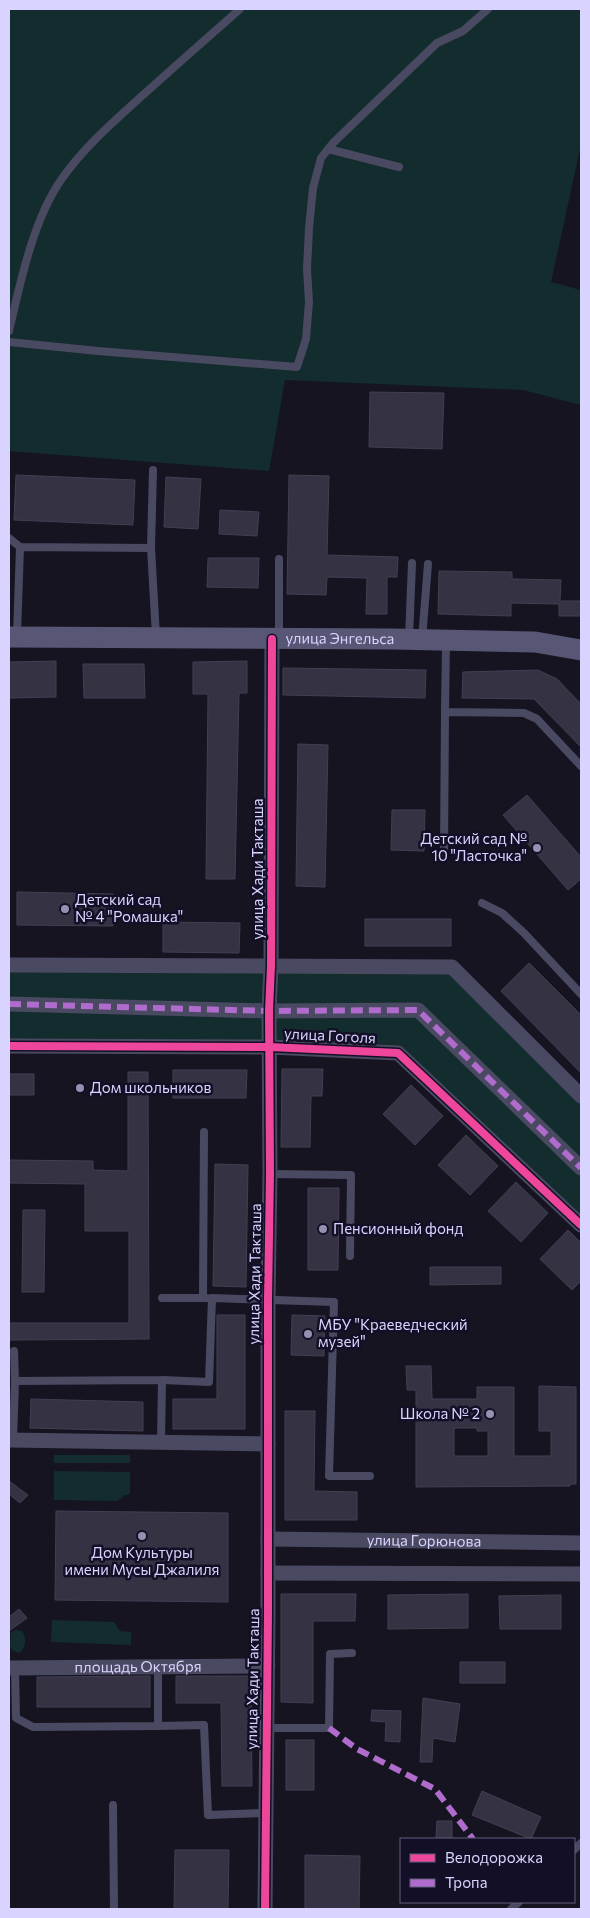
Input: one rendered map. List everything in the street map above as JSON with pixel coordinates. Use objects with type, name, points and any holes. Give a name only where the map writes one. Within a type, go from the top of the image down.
[{"type":"street","name":"улица Энгельса","points":[[13,637],[415,639],[535,642],[581,650]]},
{"type":"street","name":"улица Хади Такташа","points":[[265,1909],[264,1813],[268,1666],[269,1011],[276,639]]},
{"type":"street","points":[[9,965],[452,967],[581,1096]]},
{"type":"street","points":[[9,1004],[269,1011],[418,1010],[581,1168]]},
{"type":"street","name":"улица Гоголя","points":[[9,1046],[270,1047],[398,1053],[581,1225]]},
{"type":"street","points":[[11,1440],[268,1444]]},
{"type":"street","name":"улица Горюнова","points":[[268,1539],[581,1543]]},
{"type":"street","points":[[268,1574],[581,1574]]},
{"type":"street","name":"площадь Октября","points":[[12,1668],[268,1666]]},
{"type":"lane","points":[[9,331],[34,237],[46,207],[60,180],[88,147],[113,122],[240,9]]},
{"type":"lane","points":[[9,342],[297,367],[306,339],[309,302],[307,269],[309,228],[314,188],[321,158],[437,43],[463,30],[488,9]]},
{"type":"lane","points":[[328,149],[399,167]]},
{"type":"lane","points":[[152,470],[151,548],[156,638]]},
{"type":"lane","points":[[9,538],[20,547],[151,548]]},
{"type":"lane","points":[[13,637],[20,547]]},
{"type":"lane","points":[[276,639],[279,559]]},
{"type":"lane","points":[[412,563],[415,639]]},
{"type":"lane","points":[[415,639],[428,564]]},
{"type":"lane","points":[[444,854],[445,655],[447,640]]},
{"type":"lane","points":[[445,712],[524,713],[537,719],[581,766]]},
{"type":"lane","points":[[482,903],[502,913],[524,933],[581,994]]},
{"type":"lane","points":[[15,1381],[162,1380],[210,1382],[204,1132]]},
{"type":"lane","points":[[270,1174],[350,1175],[350,1256]]},
{"type":"lane","points":[[162,1298],[334,1302],[329,1476],[370,1476]]},
{"type":"lane","points":[[11,1440],[15,1381],[14,1351]]},
{"type":"lane","points":[[161,1443],[162,1380]]},
{"type":"lane","points":[[266,1728],[329,1728],[330,1654],[352,1653]]},
{"type":"lane","points":[[158,1666],[158,1726]]},
{"type":"lane","points":[[12,1668],[16,1718],[32,1727],[204,1725],[208,1815],[264,1813]]},
{"type":"lane","points":[[113,1805],[114,1909]]},
{"type":"green space","points":[[9,9],[581,9],[581,145],[551,282],[581,290],[581,405],[523,390],[285,380],[269,471],[9,451]]},
{"type":"green space","points":[[9,965],[452,967],[581,1096],[581,1225],[397,1053],[9,1046]]},
{"type":"green space","points":[[54,1455],[130,1455],[130,1463],[54,1463]]},
{"type":"green space","points":[[54,1471],[130,1472],[130,1494],[123,1496],[118,1501],[54,1500]]},
{"type":"green space","points":[[52,1620],[114,1622],[120,1631],[131,1632],[131,1645],[51,1642]]},
{"type":"green space","points":[[16,1630],[22,1631],[25,1639],[24,1648],[20,1653],[13,1651],[10,1646],[11,1632]]},
{"type":"building","points":[[370,392],[444,393],[442,449],[369,447]]},
{"type":"building","points":[[16,475],[135,480],[133,525],[14,520]]},
{"type":"building","points":[[289,475],[329,476],[327,555],[398,557],[397,577],[387,577],[387,614],[366,614],[367,578],[327,577],[326,595],[287,594]]},
{"type":"building","points":[[166,477],[201,479],[198,529],[164,527]]},
{"type":"building","points":[[220,510],[259,512],[257,536],[219,534]]},
{"type":"building","points":[[208,558],[259,558],[258,588],[207,587]]},
{"type":"building","points":[[439,571],[512,572],[512,579],[561,580],[560,601],[581,601],[581,616],[559,616],[559,604],[511,603],[511,616],[438,614]]},
{"type":"building","points":[[56,661],[56,697],[9,698],[9,662]]},
{"type":"building","points":[[247,661],[247,693],[239,693],[235,879],[206,879],[208,694],[193,694],[193,662]]},
{"type":"building","points":[[83,664],[144,664],[145,698],[84,698]]},
{"type":"building","points":[[283,668],[426,670],[425,698],[283,695]]},
{"type":"building","points":[[538,670],[557,679],[581,704],[581,747],[534,699],[462,698],[463,672]]},
{"type":"building","points":[[298,744],[328,745],[325,887],[296,886]]},
{"type":"building","points":[[527,795],[581,857],[581,879],[568,890],[503,815]]},
{"type":"building","points":[[392,810],[425,810],[424,851],[391,850]]},
{"type":"building","name":"Детский сад № 4 \"Ромашка\"","points":[[17,892],[113,894],[113,926],[17,925]]},
{"type":"building","points":[[365,919],[451,919],[451,946],[365,946]]},
{"type":"building","points":[[163,922],[240,923],[239,953],[163,952]]},
{"type":"building","points":[[529,963],[581,1015],[581,1073],[501,991]]},
{"type":"building","points":[[282,1069],[323,1069],[322,1096],[311,1096],[310,1147],[281,1147]]},
{"type":"building","points":[[173,1070],[247,1070],[246,1098],[173,1098]]},
{"type":"building","points":[[128,1072],[148,1072],[149,1339],[9,1340],[9,1323],[129,1323],[129,1231],[85,1231],[85,1184],[9,1183],[9,1160],[93,1161],[93,1170],[128,1171]]},
{"type":"building","points":[[9,1074],[34,1074],[34,1095],[9,1095]]},
{"type":"building","points":[[411,1085],[443,1116],[415,1145],[383,1114]]},
{"type":"building","points":[[466,1135],[498,1166],[470,1195],[438,1165]]},
{"type":"building","points":[[215,1164],[248,1165],[246,1287],[213,1286]]},
{"type":"building","points":[[516,1182],[548,1213],[521,1242],[488,1211]]},
{"type":"building","name":"Пенсионный фонд","points":[[308,1188],[339,1188],[338,1270],[308,1270]]},
{"type":"building","points":[[23,1210],[45,1210],[44,1292],[22,1292]]},
{"type":"building","points":[[568,1230],[581,1243],[581,1281],[572,1290],[540,1259]]},
{"type":"building","points":[[430,1267],[501,1267],[501,1284],[430,1285]]},
{"type":"building","points":[[217,1315],[245,1315],[245,1429],[173,1429],[173,1399],[217,1399]]},
{"type":"building","name":"МБУ \"Краеведческий музей\"","points":[[292,1315],[325,1316],[324,1356],[291,1355]]},
{"type":"building","points":[[406,1366],[431,1366],[432,1399],[477,1399],[477,1387],[514,1387],[514,1456],[551,1456],[551,1431],[539,1431],[539,1386],[576,1387],[576,1484],[570,1484],[570,1486],[416,1487],[416,1390],[407,1390]],"holes":[[[454,1428],[477,1428],[477,1431],[488,1431],[488,1456],[454,1456]]]},
{"type":"building","points":[[31,1399],[143,1402],[143,1431],[30,1428]]},
{"type":"building","points":[[285,1411],[315,1411],[314,1491],[357,1492],[357,1520],[285,1520]]},
{"type":"building","points":[[9,1481],[28,1495],[20,1503],[9,1494]]},
{"type":"building","name":"Дом Культуры имени Мусы Джалиля","points":[[56,1511],[228,1513],[228,1602],[55,1600]]},
{"type":"building","points":[[281,1594],[356,1594],[355,1621],[313,1621],[313,1703],[281,1702]]},
{"type":"building","points":[[468,1594],[468,1628],[388,1629],[388,1595]]},
{"type":"building","points":[[561,1595],[561,1629],[500,1629],[499,1596]]},
{"type":"building","points":[[19,1609],[27,1618],[9,1631],[9,1617]]},
{"type":"building","points":[[460,1662],[505,1662],[505,1683],[460,1683]]},
{"type":"building","points":[[150,1676],[150,1707],[37,1707],[37,1677]]},
{"type":"building","points":[[176,1676],[251,1676],[252,1786],[222,1786],[221,1703],[176,1703]]},
{"type":"building","points":[[423,1698],[460,1704],[455,1742],[433,1738],[432,1762],[420,1762]]},
{"type":"building","points":[[372,1710],[401,1711],[400,1742],[385,1741],[386,1722],[371,1721]]},
{"type":"building","points":[[286,1740],[314,1740],[314,1790],[286,1790]]},
{"type":"building","points":[[482,1791],[541,1817],[531,1838],[529,1838],[472,1815]]},
{"type":"building","points":[[437,1821],[452,1821],[452,1838],[436,1838]]},
{"type":"building","points":[[175,1850],[229,1850],[228,1909],[174,1909]]},
{"type":"building","points":[[305,1855],[360,1856],[359,1909],[305,1909]]},
{"type":"marked path","points":[[9,1004],[269,1011],[418,1010],[581,1168]]},
{"type":"marked path","points":[[329,1728],[357,1749],[435,1789],[472,1838]]},
{"type":"cycle path","points":[[265,1909],[272,639]]},
{"type":"cycle path","points":[[9,1046],[270,1047],[398,1053],[581,1225]]},
{"type":"place","name":"Детский сад № 10 \"Ласточка\"","points":[[537,848]]},
{"type":"place","name":"Детский сад № 4 \"Ромашка\"","points":[[65,909]]},
{"type":"place","name":"Дом школьников","points":[[80,1088]]},
{"type":"place","name":"Пенсионный фонд","points":[[323,1229]]},
{"type":"place","name":"МБУ \"Краеведческий музей\"","points":[[308,1334]]},
{"type":"place","name":"Школа № 2","points":[[490,1414]]},
{"type":"place","name":"Дом Культуры имени Мусы Джалиля","points":[[142,1536]]}]
